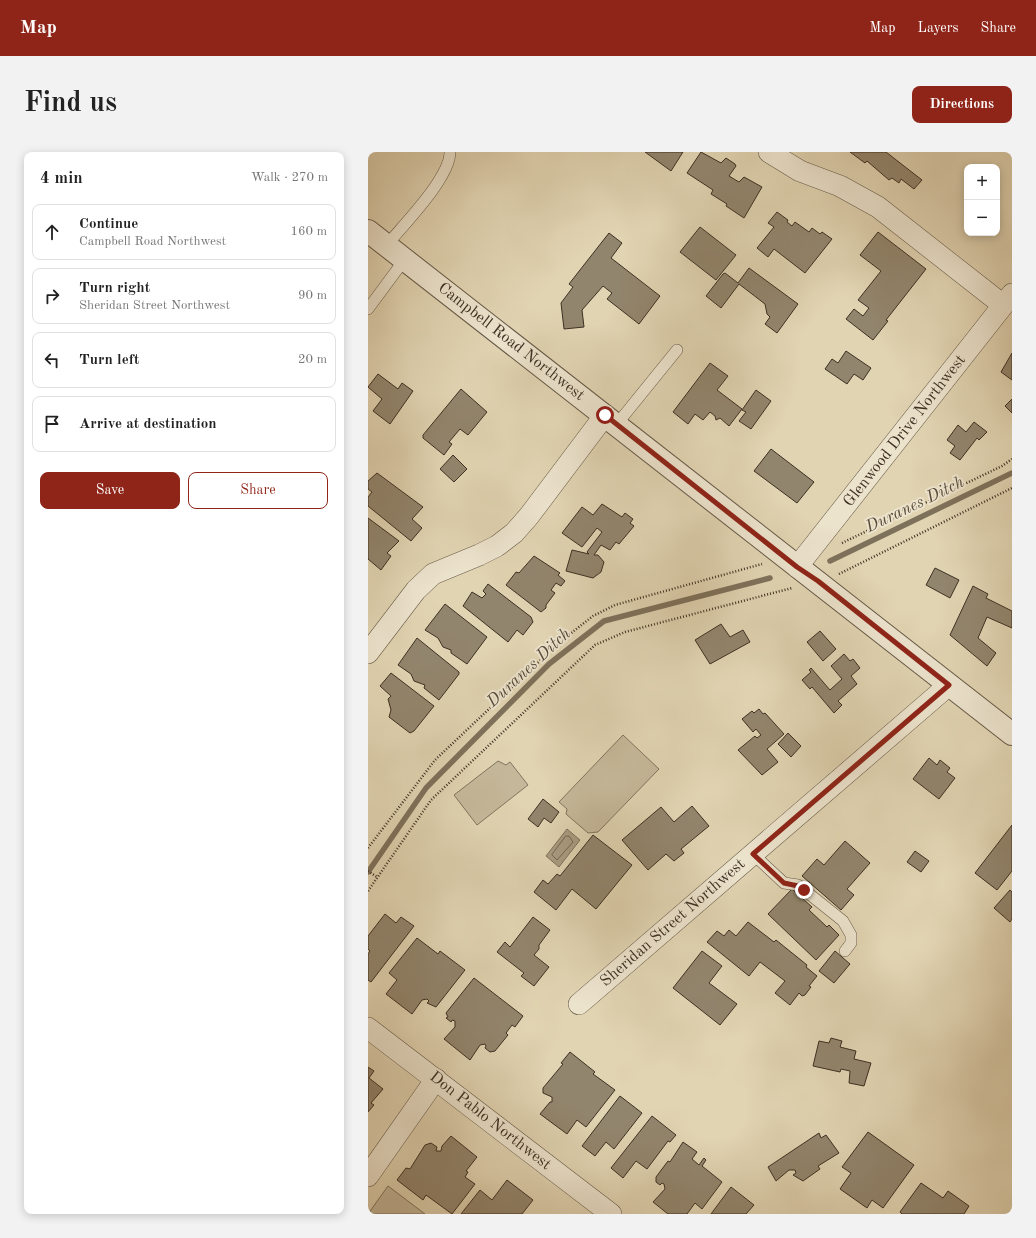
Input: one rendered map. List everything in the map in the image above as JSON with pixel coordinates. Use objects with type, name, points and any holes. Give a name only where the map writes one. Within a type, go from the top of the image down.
[{"type":"street","points":[[769,152],[800,171],[840,186],[878,207],[1008,299]]},
{"type":"street","name":"Campbell Road Northwest","points":[[368,231],[406,259],[611,420],[797,560],[818,581],[1012,734]]},
{"type":"street","name":"Glenwood Drive Northwest","points":[[797,560],[1008,299]]},
{"type":"street","points":[[368,653],[416,590],[433,574],[497,546],[514,533],[611,420]]},
{"type":"street","name":"Sheridan Street Northwest","points":[[579,1004],[949,685]]},
{"type":"street","name":"Don Pablo Northwest","points":[[368,1028],[611,1214]]},
{"type":"street","points":[[368,1176],[436,1079]]},
{"type":"lane","points":[[387,245],[441,180],[450,160],[450,152]]},
{"type":"lane","points":[[368,309],[406,259]]},
{"type":"lane","points":[[611,420],[677,350]]},
{"type":"lane","points":[[753,854],[784,883],[798,886],[843,921],[852,935],[851,943],[845,952]]},
{"type":"path","points":[[368,848],[435,760],[561,641],[593,616],[615,605],[797,560],[842,543],[1002,466],[1012,458]]},
{"type":"path","points":[[368,891],[376,876],[431,800],[595,645],[625,632],[818,581],[837,574],[1012,488]]},
{"type":"path","points":[[368,871],[376,876]]},
{"type":"shaded area","points":[[623,735],[659,769],[598,832],[588,833],[566,814],[567,809],[559,802]]},
{"type":"shaded area","points":[[498,761],[506,765],[510,762],[528,785],[477,825],[454,795]]},
{"type":"shaded area","points":[[388,1186],[425,1214],[368,1214]]},
{"type":"water","points":[[567,829],[580,840],[559,867],[546,856]]},
{"type":"building","points":[[645,152],[683,152],[671,171]]},
{"type":"building","points":[[701,152],[721,163],[726,158],[736,166],[729,176],[739,182],[744,177],[762,187],[744,218],[726,206],[727,204],[711,194],[713,190],[687,173]]},
{"type":"building","points":[[850,152],[886,152],[922,180],[914,189],[901,179],[899,183],[892,178],[889,180],[867,161],[865,163]]},
{"type":"building","points":[[777,212],[788,220],[787,222],[792,226],[795,222],[809,232],[812,228],[820,234],[822,232],[832,239],[805,273],[774,249],[768,257],[757,248],[774,227],[768,223]]},
{"type":"building","points":[[700,227],[736,255],[716,280],[680,252]]},
{"type":"building","points":[[878,232],[926,269],[886,320],[888,321],[873,340],[846,319],[854,309],[863,316],[869,308],[858,300],[881,271],[860,255]]},
{"type":"building","points":[[609,233],[622,243],[611,258],[660,296],[639,324],[607,299],[612,293],[603,286],[582,310],[584,327],[564,329],[561,303],[573,287],[569,284]]},
{"type":"building","points":[[749,268],[798,304],[777,333],[765,324],[770,317],[767,314],[765,304],[739,284],[721,308],[706,296],[723,274],[725,273],[738,283]]},
{"type":"building","points":[[846,351],[871,368],[863,380],[854,374],[847,384],[825,369],[832,359],[838,363]]},
{"type":"building","points":[[1012,353],[1012,380],[1001,372]]},
{"type":"building","points":[[710,363],[728,376],[717,390],[742,409],[729,426],[720,418],[716,420],[715,416],[710,412],[703,420],[695,414],[688,424],[673,412]]},
{"type":"building","points":[[378,374],[398,389],[402,383],[413,391],[390,424],[373,411],[382,399],[368,387]]},
{"type":"building","points":[[461,389],[487,412],[468,435],[460,429],[449,442],[452,444],[444,455],[423,438],[423,435]]},
{"type":"building","points":[[756,390],[771,401],[751,429],[739,421],[746,412],[742,410]]},
{"type":"building","points":[[1012,399],[1012,413],[1005,406]]},
{"type":"building","points":[[974,422],[987,432],[979,440],[977,438],[960,460],[950,453],[955,446],[947,440],[958,425],[966,432]]},
{"type":"building","points":[[771,449],[814,482],[797,503],[754,471]]},
{"type":"building","points":[[453,455],[467,469],[454,482],[440,469]]},
{"type":"building","points":[[377,473],[423,507],[412,519],[422,528],[411,541],[368,506],[368,497],[372,492],[368,489],[368,481]]},
{"type":"building","points":[[602,504],[622,517],[625,513],[633,519],[630,523],[634,526],[619,544],[616,542],[610,550],[601,545],[594,555],[598,555],[604,562],[601,572],[593,578],[566,571],[572,550],[589,554],[587,552],[602,532],[597,528],[582,547],[562,533],[582,507],[593,515]]},
{"type":"building","points":[[368,518],[399,541],[387,553],[391,556],[381,570],[368,559]]},
{"type":"building","points":[[534,556],[560,573],[558,575],[565,581],[561,586],[556,583],[551,590],[555,593],[546,605],[546,608],[541,612],[506,585],[516,572],[519,573]]},
{"type":"building","points":[[935,568],[959,580],[950,598],[926,585]]},
{"type":"building","points":[[488,584],[531,617],[533,622],[523,635],[517,630],[508,642],[463,606],[472,592],[482,598],[486,594],[483,591]]},
{"type":"building","points":[[973,586],[988,594],[986,598],[1012,611],[1012,628],[987,617],[978,638],[996,653],[987,666],[950,635]]},
{"type":"building","points":[[445,604],[487,637],[467,664],[451,653],[451,650],[443,647],[438,638],[425,630]]},
{"type":"building","points":[[721,624],[730,637],[743,630],[750,642],[710,664],[695,640]]},
{"type":"building","points":[[820,631],[836,649],[823,661],[807,642]]},
{"type":"building","points":[[417,638],[459,672],[439,700],[424,688],[425,685],[414,681],[411,674],[398,665]]},
{"type":"building","points":[[844,654],[850,661],[853,659],[860,668],[851,676],[857,684],[838,701],[842,705],[834,713],[812,687],[810,689],[802,680],[811,672],[809,670],[811,668],[830,690],[842,679],[831,666]]},
{"type":"building","points":[[391,673],[434,706],[414,731],[410,733],[389,717],[391,710],[388,699],[391,696],[380,686]]},
{"type":"building","points":[[759,709],[763,714],[765,713],[784,734],[767,749],[778,762],[762,775],[738,750],[755,736],[757,738],[761,735],[756,729],[753,732],[742,719],[752,711],[754,713]]},
{"type":"building","points":[[788,733],[801,746],[791,757],[778,744]]},
{"type":"building","points":[[929,758],[937,765],[940,760],[950,768],[947,772],[955,778],[939,799],[913,779]]},
{"type":"building","points":[[543,799],[559,812],[551,823],[544,818],[538,827],[528,819]]},
{"type":"building","points":[[692,806],[709,826],[681,849],[684,853],[674,861],[666,854],[648,870],[622,840],[661,807],[674,822]]},
{"type":"building","points":[[1012,825],[1012,871],[997,890],[975,873]]},
{"type":"building","points":[[593,835],[632,865],[596,909],[572,889],[556,910],[534,892],[543,880],[548,884],[557,874],[560,876]]},
{"type":"building","points":[[845,841],[870,863],[847,889],[854,895],[841,910],[802,876],[817,859],[824,865]]},
{"type":"building","points":[[915,851],[929,861],[921,872],[907,862]]},
{"type":"building","points":[[792,889],[812,907],[809,910],[827,927],[829,925],[839,935],[816,960],[768,914]]},
{"type":"building","points":[[1010,890],[1012,892],[1012,919],[1010,922],[994,908]]},
{"type":"building","points":[[385,914],[396,923],[401,917],[414,926],[371,982],[368,980],[368,954],[370,951],[368,949],[368,936]]},
{"type":"building","points":[[533,917],[550,930],[534,955],[549,967],[534,986],[521,976],[524,973],[497,952],[505,942],[510,947]]},
{"type":"building","points":[[748,922],[774,942],[776,940],[807,965],[806,967],[817,976],[809,986],[811,987],[805,995],[802,996],[799,993],[790,1005],[775,993],[785,981],[760,962],[749,976],[707,942],[717,931],[724,936],[729,930],[736,936]]},
{"type":"building","points":[[417,938],[438,954],[440,951],[465,970],[436,1007],[427,1003],[429,1001],[427,999],[422,1000],[412,1014],[386,994],[397,980],[389,973]]},
{"type":"building","points":[[702,951],[722,966],[709,983],[737,1004],[720,1025],[673,988]]},
{"type":"building","points":[[835,951],[850,964],[834,983],[819,971]]},
{"type":"building","points":[[474,978],[523,1016],[515,1027],[512,1025],[506,1033],[508,1035],[495,1051],[490,1052],[485,1048],[485,1044],[480,1045],[470,1060],[444,1039],[455,1027],[455,1021],[452,1020],[451,1022],[446,1018],[448,1017],[446,1013]]},
{"type":"building","points":[[831,1038],[842,1041],[840,1047],[856,1051],[854,1059],[871,1063],[864,1086],[849,1083],[850,1071],[841,1069],[840,1072],[813,1066],[819,1041],[829,1043]]},
{"type":"building","points":[[570,1052],[595,1072],[593,1074],[615,1090],[586,1127],[577,1120],[567,1134],[540,1114],[550,1102],[552,1102],[552,1097],[543,1093],[543,1088],[563,1064],[561,1063]]},
{"type":"building","points":[[368,1067],[374,1071],[369,1078],[383,1089],[371,1103],[374,1105],[368,1112]]},
{"type":"building","points":[[620,1096],[642,1113],[614,1149],[606,1142],[595,1156],[582,1146]]},
{"type":"building","points":[[652,1116],[676,1135],[670,1142],[668,1141],[647,1169],[636,1161],[623,1178],[611,1168]]},
{"type":"building","points":[[868,1132],[914,1165],[883,1208],[872,1200],[867,1208],[840,1189],[851,1173],[842,1167]]},
{"type":"building","points":[[819,1133],[821,1138],[826,1135],[839,1153],[818,1166],[820,1169],[803,1181],[793,1175],[796,1173],[795,1170],[789,1170],[776,1181],[768,1167]]},
{"type":"building","points":[[451,1136],[477,1157],[466,1171],[468,1172],[465,1177],[475,1184],[452,1214],[426,1195],[423,1200],[397,1180],[406,1168],[410,1169],[425,1145],[431,1143],[437,1147],[436,1151],[441,1151],[442,1146]]},
{"type":"building","points":[[683,1142],[697,1152],[692,1159],[699,1165],[704,1158],[706,1160],[702,1166],[722,1182],[702,1209],[695,1203],[687,1214],[668,1214],[653,1202],[665,1189],[664,1184],[662,1183],[660,1185],[656,1182],[656,1177],[668,1161],[670,1162]]},
{"type":"building","points":[[507,1180],[533,1200],[522,1214],[461,1214],[480,1190],[492,1200]]},
{"type":"building","points":[[921,1183],[943,1198],[948,1191],[969,1206],[964,1214],[902,1214],[900,1212]]},
{"type":"building","points":[[731,1187],[754,1205],[746,1214],[711,1214]]},
{"type":"waterway","name":"Duranes Ditch","points":[[830,561],[1012,473]]},
{"type":"waterway","name":"Duranes Ditch","points":[[368,872],[426,788],[549,664],[604,621],[770,578]]},
{"type":"route","points":[[605,415],[949,685],[753,854],[784,883],[798,886],[804,890]]}]
